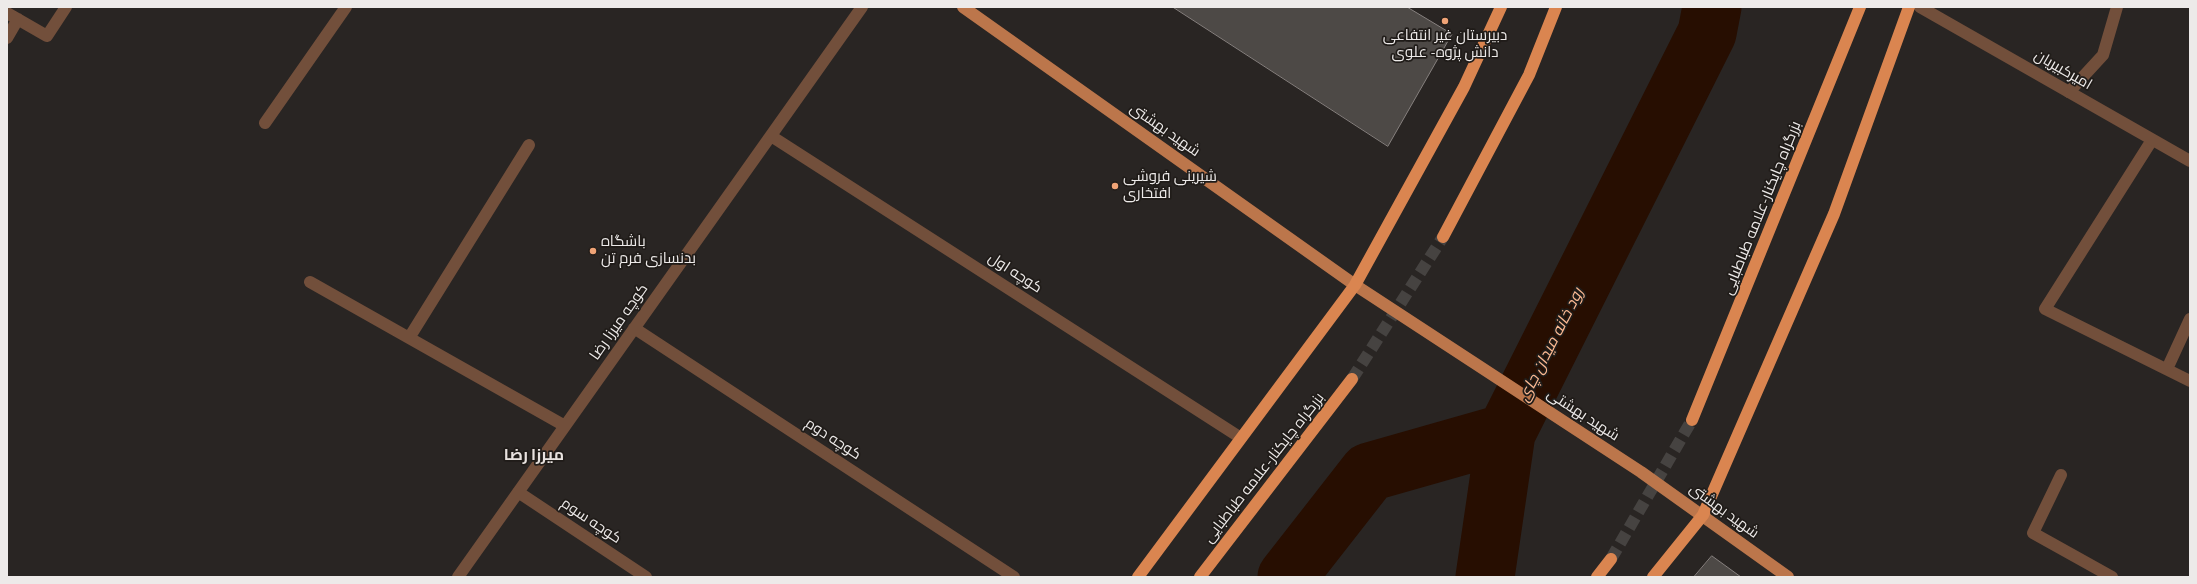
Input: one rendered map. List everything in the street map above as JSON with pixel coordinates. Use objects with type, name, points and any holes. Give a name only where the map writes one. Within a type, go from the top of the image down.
[{"type":"highway","points":[[1138,577],[1355,285],[1464,87],[1501,7]]},
{"type":"highway","points":[[1443,237],[1529,75],[1556,7]]},
{"type":"highway","name":"بزرگراه چایکنار-علامه طباطبایی","points":[[1692,420],[1860,7]]},
{"type":"highway","points":[[1653,577],[1703,515],[1834,214],[1909,7]]},
{"type":"highway","name":"بزرگراه چایکنار-علامه طباطبایی","points":[[1200,577],[1352,379]]},
{"type":"highway","points":[[1597,577],[1611,559]]},
{"type":"main road","name":"شهید بهشتى","points":[[964,7],[1355,285],[1427,333]]},
{"type":"main road","name":"شهید بهشتی","points":[[1427,333],[1641,472]]},
{"type":"main road","name":"شهید بهشتى","points":[[1641,472],[1788,577]]},
{"type":"street","points":[[7,13],[47,36],[66,7]]},
{"type":"street","points":[[265,123],[346,7]]},
{"type":"street","name":"کوچه میرزا رضا","points":[[458,577],[862,7]]},
{"type":"street","name":"امیرکبیریان","points":[[1920,7],[2190,162]]},
{"type":"street","points":[[2069,92],[2103,55],[2117,7]]},
{"type":"street","points":[[7,38],[18,20]]},
{"type":"street","name":"کوچه اول","points":[[771,136],[1241,438]]},
{"type":"street","points":[[2152,140],[2045,309],[2190,380]]},
{"type":"street","points":[[409,338],[529,145]]},
{"type":"street","points":[[310,282],[565,426]]},
{"type":"street","points":[[2167,369],[2190,320]]},
{"type":"street","name":"کوچه دوم","points":[[634,328],[1014,577]]},
{"type":"street","points":[[2061,475],[2033,533],[2112,577]]},
{"type":"street","name":"کوچه سوم","points":[[518,492],[646,577]]},
{"type":"building","points":[[1173,7],[1407,7],[1452,34],[1388,146]]},
{"type":"building","points":[[1712,556],[1741,577],[1694,577]]},
{"type":"waterway","name":"رود خانه میدان چای","points":[[1287,577],[1369,472],[1506,433],[1707,33],[1712,7]]},
{"type":"waterway","points":[[1485,577],[1506,433]]},
{"type":"tunnel","points":[[1352,379],[1443,237]]},
{"type":"tunnel","points":[[1611,559],[1692,420]]},
{"type":"place","name":"دبیرستان غیر انتفاعی دانش پژوه- علوی","points":[[1445,21]]},
{"type":"place","name":"شیرینی فروشی افتخاری","points":[[1115,186]]},
{"type":"place","name":"باشگاه بدنسازی فرم تن","points":[[593,251]]},
{"type":"district","name":"میرزا رضا","points":[[534,455]]}]
